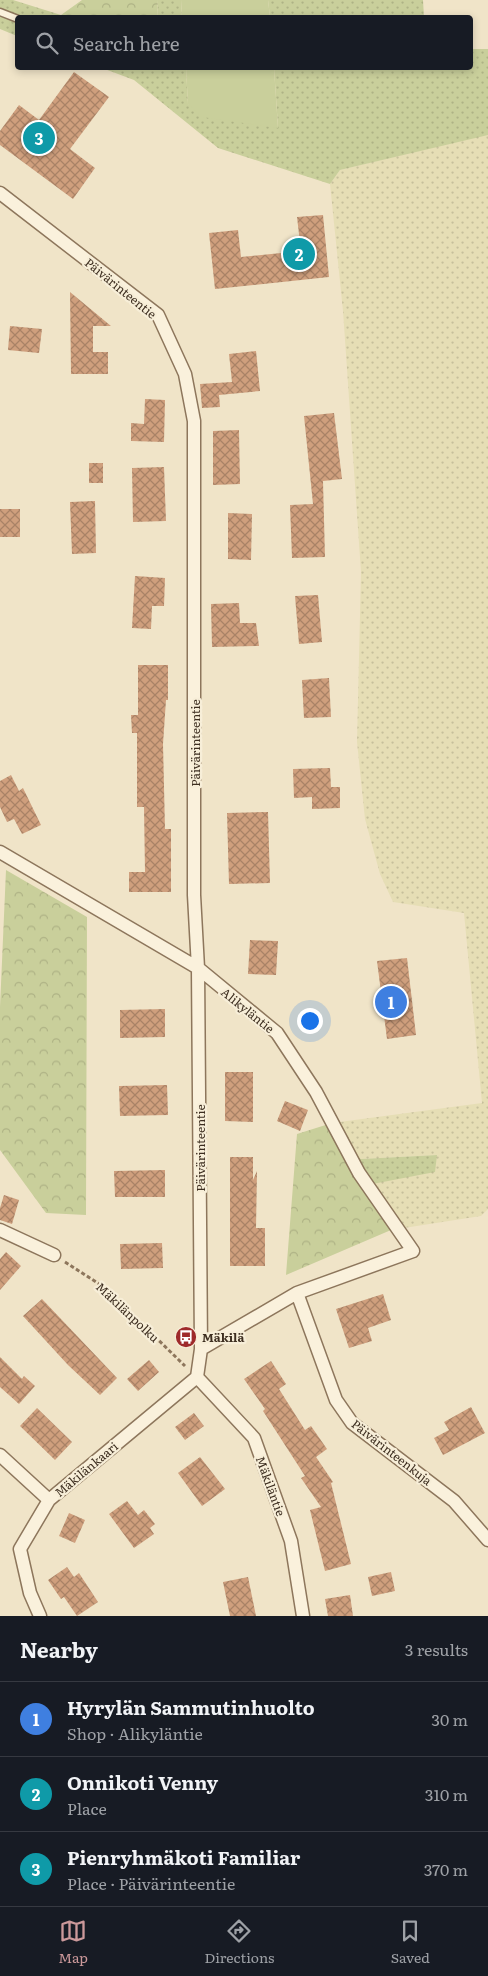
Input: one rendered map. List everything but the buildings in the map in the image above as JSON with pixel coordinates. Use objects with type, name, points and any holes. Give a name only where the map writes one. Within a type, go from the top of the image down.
[{"type":"street","name":"Päivärinteentie","points":[[0,193],[158,315],[185,374],[194,421],[194,895],[198,968],[201,1349],[196,1377]]},
{"type":"street","name":"Alikyläntie","points":[[0,852],[198,968],[277,1033],[316,1092],[359,1173],[413,1251],[297,1293]]},
{"type":"street","points":[[0,1230],[54,1255]]},
{"type":"street","points":[[201,1349],[297,1293]]},
{"type":"street","name":"Päivärinteenkuja","points":[[297,1293],[336,1400],[352,1424],[454,1501],[488,1540]]},
{"type":"street","name":"Mäkilänkaari","points":[[40,1616],[30,1593],[20,1550],[49,1500],[196,1377]]},
{"type":"street","name":"Mäkiläntie","points":[[196,1377],[254,1438],[291,1541],[303,1616]]},
{"type":"street","points":[[0,1455],[49,1500]]},
{"type":"lane","points":[[0,12],[15,18]]},
{"type":"path","name":"Mäkilänpolku","points":[[54,1255],[104,1287],[196,1377]]},
{"type":"shaded area","points":[[488,135],[488,1209],[481,1216],[391,1230],[362,1186],[437,1155],[361,1159],[346,1149],[332,1123],[482,1103],[464,913],[393,902],[380,874],[365,819],[357,742],[361,572],[343,311],[330,184],[340,170]]},
{"type":"green space","points":[[0,0],[13,0],[61,15],[15,15],[15,35],[0,29]]},
{"type":"green space","points":[[82,0],[158,0],[157,15],[61,15]]},
{"type":"green space","points":[[158,0],[181,0],[182,15],[157,15]]},
{"type":"green space","points":[[181,0],[268,0],[270,15],[182,15]]},
{"type":"green space","points":[[268,0],[423,0],[424,15],[270,15]]},
{"type":"green space","points":[[473,49],[488,49],[488,135],[340,170],[330,184],[218,148],[134,80],[107,70],[186,70],[188,104],[278,127],[274,70],[473,70]]},
{"type":"green space","points":[[186,70],[274,70],[278,128],[202,117],[188,104]]},
{"type":"green space","points":[[6,870],[87,917],[86,1215],[46,1213],[0,1150],[0,1007]]},
{"type":"green space","points":[[332,1123],[362,1186],[391,1230],[286,1275],[297,1134]]},
{"type":"green space","points":[[346,1149],[361,1159],[437,1155],[435,1172],[362,1186]]},
{"type":"place","name":"Pienryhmäkoti Familiar","points":[[39,138]]},
{"type":"place","name":"Onnikoti Venny","points":[[299,254]]},
{"type":"place","name":"Hyrylän Sammutinhuolto","points":[[391,1002]]},
{"type":"place","name":"Mäkilä","points":[[186,1337]]}]
